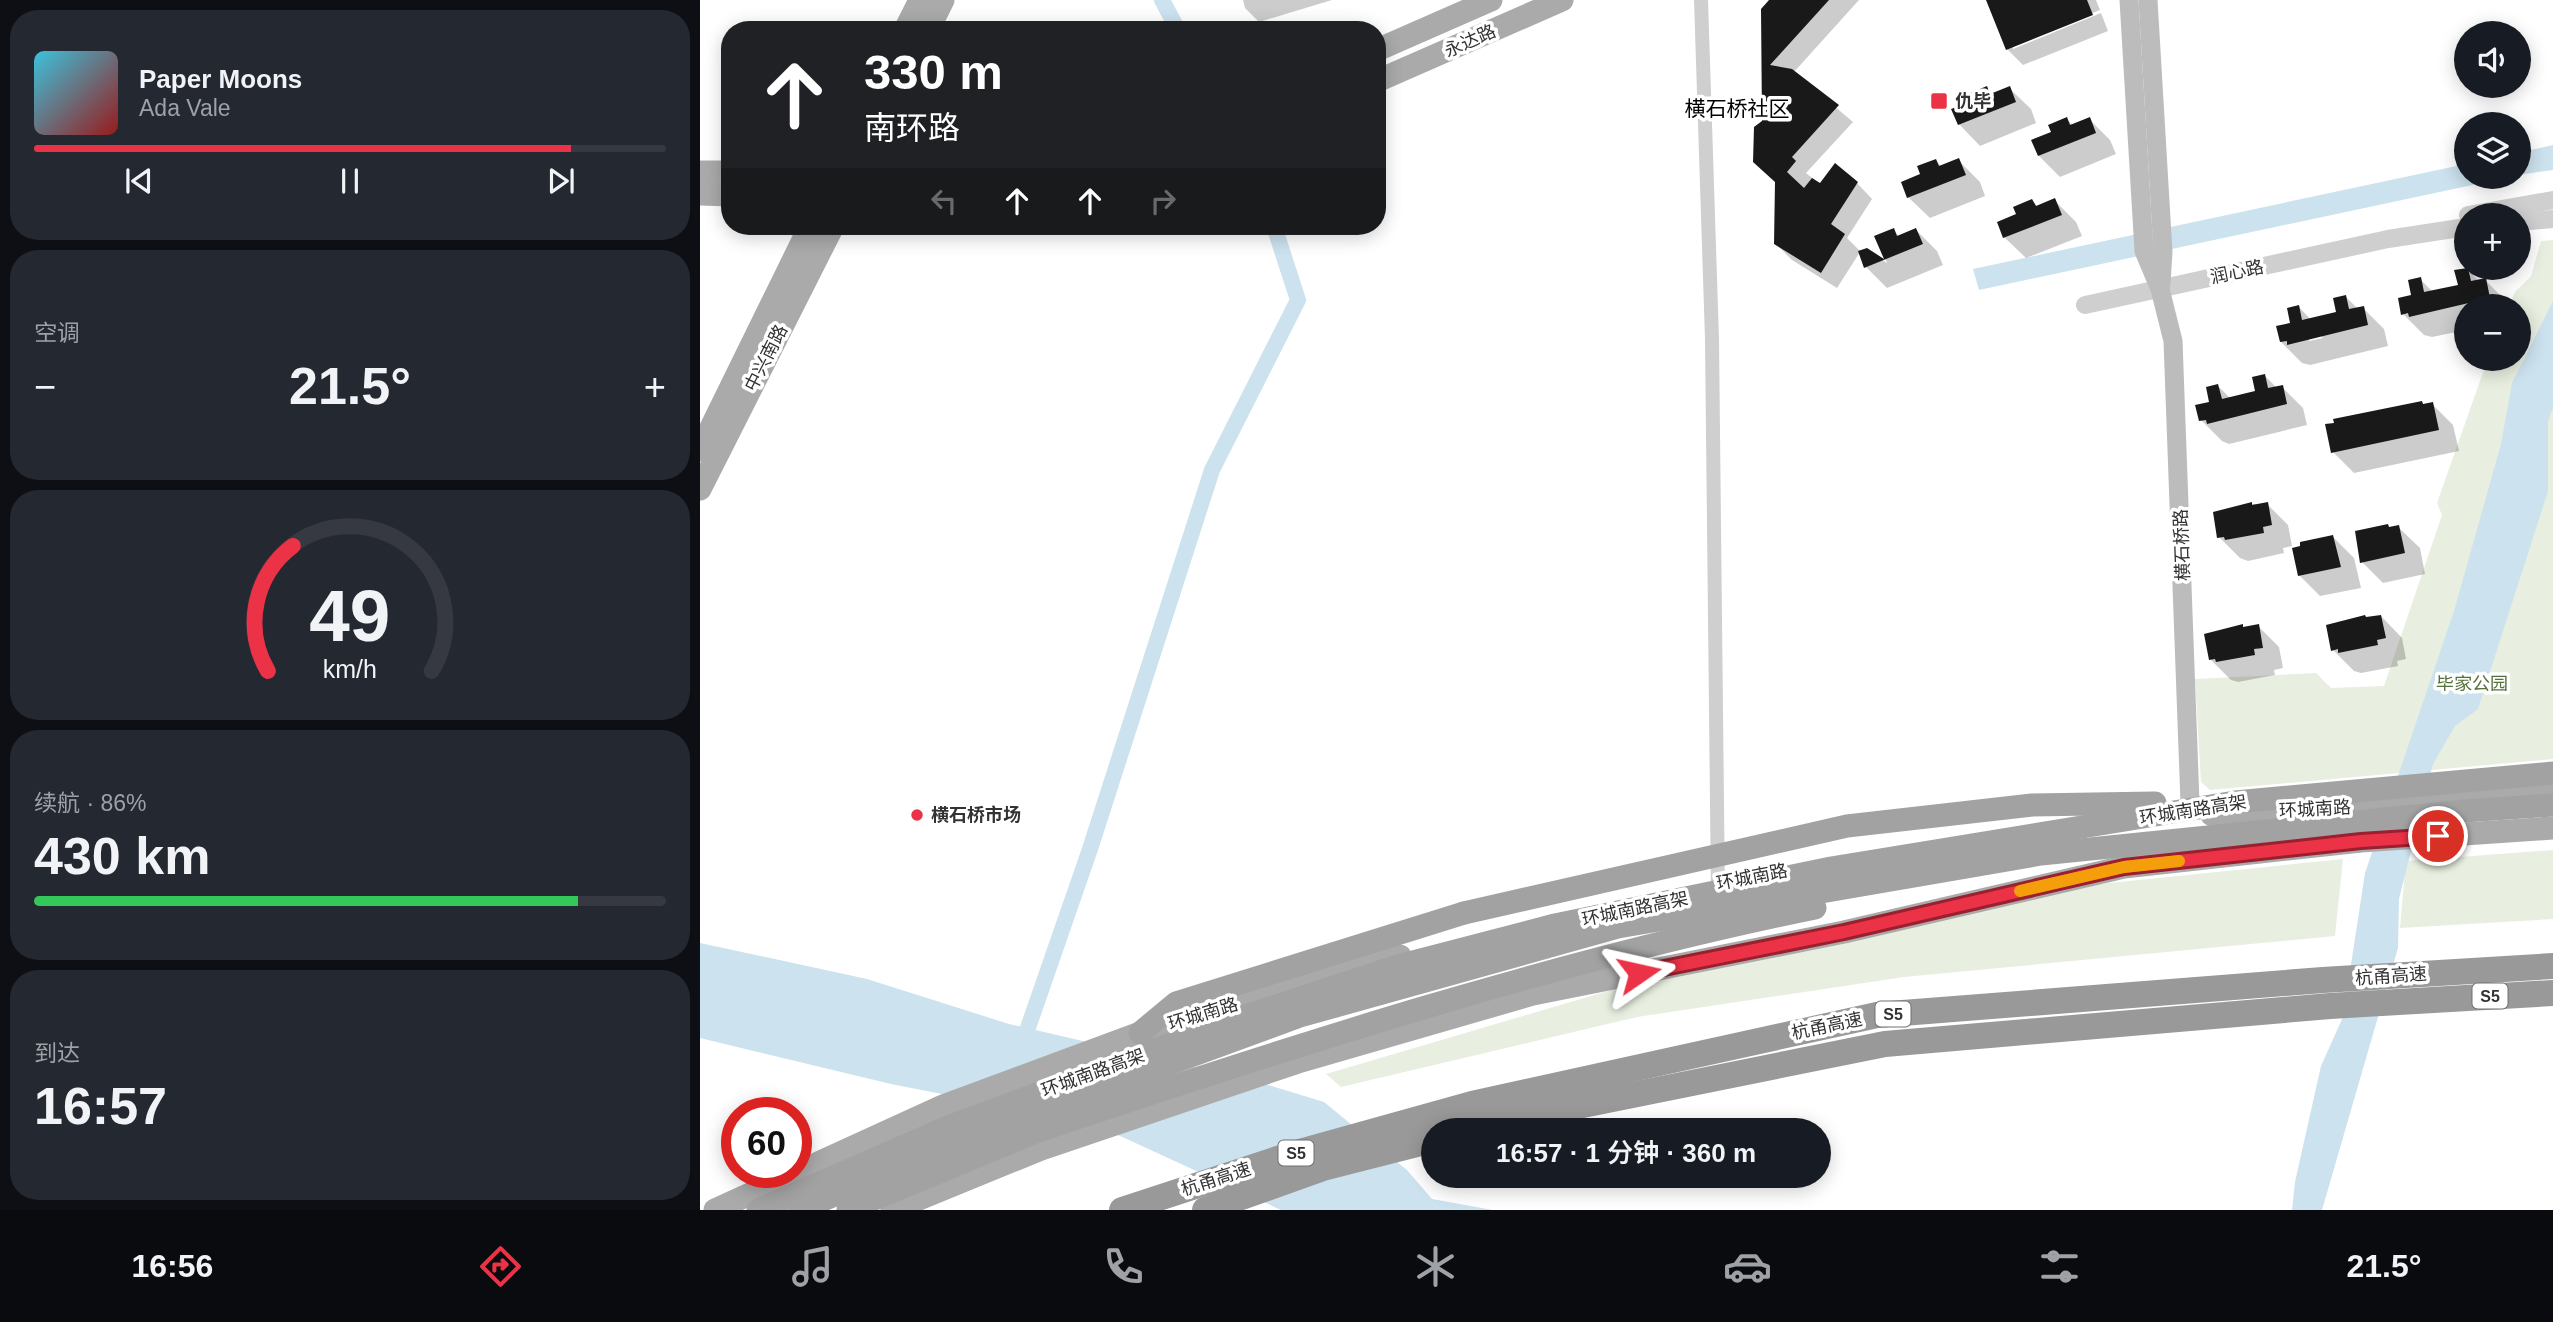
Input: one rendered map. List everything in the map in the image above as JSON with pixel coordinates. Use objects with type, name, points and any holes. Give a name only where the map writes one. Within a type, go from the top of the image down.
[{"type":"highway","name":"环城南路高架","points":[[758,1210],[948,1127],[1246,1016],[1398,966],[1555,925],[1831,868],[2235,802],[2553,773]]},
{"type":"highway","points":[[1140,1033],[1175,1003],[1464,913],[1847,827],[2032,805],[2235,802]]},
{"type":"highway","name":"环城南路高架","points":[[799,1210],[1005,1124],[1300,1016],[1618,927],[2041,854],[2463,811],[2553,805]]},
{"type":"highway","points":[[848,1210],[1294,1046],[1589,963],[1807,909],[1933,883],[2041,854]]},
{"type":"highway","name":"杭甬高速","points":[[1122,1210],[1296,1153],[1472,1117],[1877,1015],[2323,980],[2553,966]]},
{"type":"highway","name":"杭甬高速","points":[[1472,1117],[1528,1116],[1885,1045],[2330,1006],[2553,992]]},
{"type":"highway","name":"杭甬高速","points":[[1205,1210],[1323,1168],[1421,1143]]},
{"type":"main road","points":[[910,21],[920,0]]},
{"type":"main road","points":[[933,21],[943,0]]},
{"type":"main road","name":"永达路","points":[[1386,46],[1491,0]]},
{"type":"main road","name":"永达路","points":[[1386,77],[1562,0]]},
{"type":"main road","name":"横石桥路","points":[[2129,0],[2144,251],[2160,289],[2173,341],[2190,803]]},
{"type":"main road","name":"横石桥路","points":[[2148,0],[2163,252],[2160,289]]},
{"type":"main road","points":[[700,172],[721,172]]},
{"type":"main road","points":[[700,194],[721,195]]},
{"type":"main road","name":"中兴南路","points":[[700,450],[806,235]]},
{"type":"main road","name":"中兴南路","points":[[700,489],[828,235]]},
{"type":"main road","name":"环城南路","points":[[715,1210],[943,1107],[1140,1033],[1338,971],[1852,856],[2202,815],[2380,805],[2553,786]]},
{"type":"main road","name":"环城南路","points":[[1039,1140],[1533,994],[1844,932],[2124,867],[2361,841],[2553,828]]},
{"type":"main road","points":[[891,1210],[1039,1140]]},
{"type":"street","points":[[1701,0],[1712,339],[1718,957]]},
{"type":"street","name":"润心路","points":[[2531,204],[2553,200]]},
{"type":"street","points":[[2531,221],[2553,219]]},
{"type":"street","name":"润心路","points":[[2388,239],[2454,220]]},
{"type":"street","name":"润心路","points":[[2085,305],[2388,239],[2454,229]]},
{"type":"green space","name":"毕家公园","points":[[2553,240],[2553,759],[2210,790],[2201,782],[2195,679],[2316,673],[2331,688],[2384,686],[2442,515],[2437,503],[2484,371],[2531,371],[2531,294],[2514,294],[2527,280],[2531,280],[2541,241]]},
{"type":"green space","points":[[2553,850],[2553,919],[2400,928],[2406,861]]},
{"type":"green space","points":[[2343,859],[2335,936],[1904,977],[1637,1017],[1341,1087],[1326,1074],[1645,980],[2090,885]]},
{"type":"water","points":[[2553,145],[2553,170],[2531,173],[2531,150]]},
{"type":"water","points":[[2454,167],[2454,189],[1979,290],[1973,269]]},
{"type":"water","points":[[2553,301],[2553,408],[2548,421],[2548,491],[2478,709],[2455,726],[2433,764],[2399,899],[2398,948],[2322,1210],[2292,1210],[2295,1182],[2321,1066],[2343,1017],[2365,873],[2454,611],[2501,444],[2512,383],[2518,371],[2531,371],[2531,345]]},
{"type":"water","points":[[700,943],[867,979],[1009,1024],[1255,1081],[1324,1102],[1407,1170],[1432,1199],[1493,1210],[1281,1210],[1094,1124],[891,1084],[700,1038]]},
{"type":"building","points":[[1769,0],[1829,0],[1770,65],[1792,69],[1839,105],[1792,157],[1796,161],[1787,172],[1804,188],[1812,178],[1820,183],[1835,163],[1858,182],[1831,224],[1845,234],[1821,273],[1774,244],[1775,182],[1753,162],[1754,127],[1762,121],[1761,9]]},
{"type":"building","points":[[1986,0],[2087,0],[2093,15],[2006,50]]},
{"type":"building","points":[[1987,86],[1990,94],[2010,86],[2016,102],[1958,125],[1951,109],[1971,102],[1968,94]]},
{"type":"building","points":[[2067,117],[2070,125],[2090,117],[2096,133],[2038,156],[2031,140],[2051,132],[2048,125]]},
{"type":"building","points":[[1959,158],[1966,175],[1907,198],[1901,182],[1920,174],[1917,166],[1936,159],[1939,166]]},
{"type":"building","points":[[2055,198],[2062,215],[2003,238],[1997,222],[2016,214],[2013,207],[2032,199],[2036,206]]},
{"type":"building","points":[[1894,228],[1897,236],[1916,228],[1923,244],[1864,268],[1858,251],[1867,248],[1884,259],[1874,236]]},
{"type":"building","points":[[2421,277],[2424,292],[2458,285],[2457,280],[2486,280],[2489,294],[2454,294],[2454,306],[2409,317],[2408,313],[2401,315],[2398,298],[2411,295],[2408,280]]},
{"type":"building","points":[[2346,295],[2349,309],[2364,306],[2368,325],[2287,345],[2287,341],[2280,342],[2276,326],[2290,323],[2287,308],[2299,305],[2302,320],[2336,312],[2333,298]]},
{"type":"building","points":[[2265,374],[2268,388],[2283,385],[2287,404],[2207,424],[2206,420],[2199,421],[2195,405],[2209,402],[2206,387],[2218,384],[2222,399],[2255,391],[2252,377]]},
{"type":"building","points":[[2422,401],[2423,404],[2433,402],[2439,430],[2331,453],[2325,424],[2334,423],[2333,419]]},
{"type":"building","points":[[2252,502],[2252,505],[2268,502],[2272,525],[2263,527],[2264,533],[2225,540],[2224,537],[2217,538],[2213,512]]},
{"type":"building","points":[[2388,524],[2389,527],[2399,525],[2405,553],[2360,563],[2355,531]]},
{"type":"building","points":[[2333,535],[2341,567],[2298,576],[2292,548],[2300,546],[2300,542]]},
{"type":"building","points":[[2365,615],[2381,615],[2386,638],[2377,640],[2378,645],[2338,653],[2338,649],[2331,651],[2326,625]]},
{"type":"building","points":[[2243,624],[2243,627],[2259,624],[2263,648],[2254,649],[2255,655],[2216,662],[2215,659],[2209,660],[2204,634]]},
{"type":"waterway","points":[[1162,0],[1173,21]]},
{"type":"waterway","points":[[1021,1048],[1090,849],[1212,470],[1298,300],[1277,235]]},
{"type":"slow traffic","points":[[2020,891],[2124,867],[2179,861]]},
{"type":"place","name":"仇毕","points":[[1939,101]]},
{"type":"place","name":"横石桥市场","points":[[917,815]]},
{"type":"district","name":"横石桥社区","points":[[1737,109]]},
{"type":"route","points":[[1639,973],[1844,932],[2124,867],[2361,841],[2438,836]]}]
